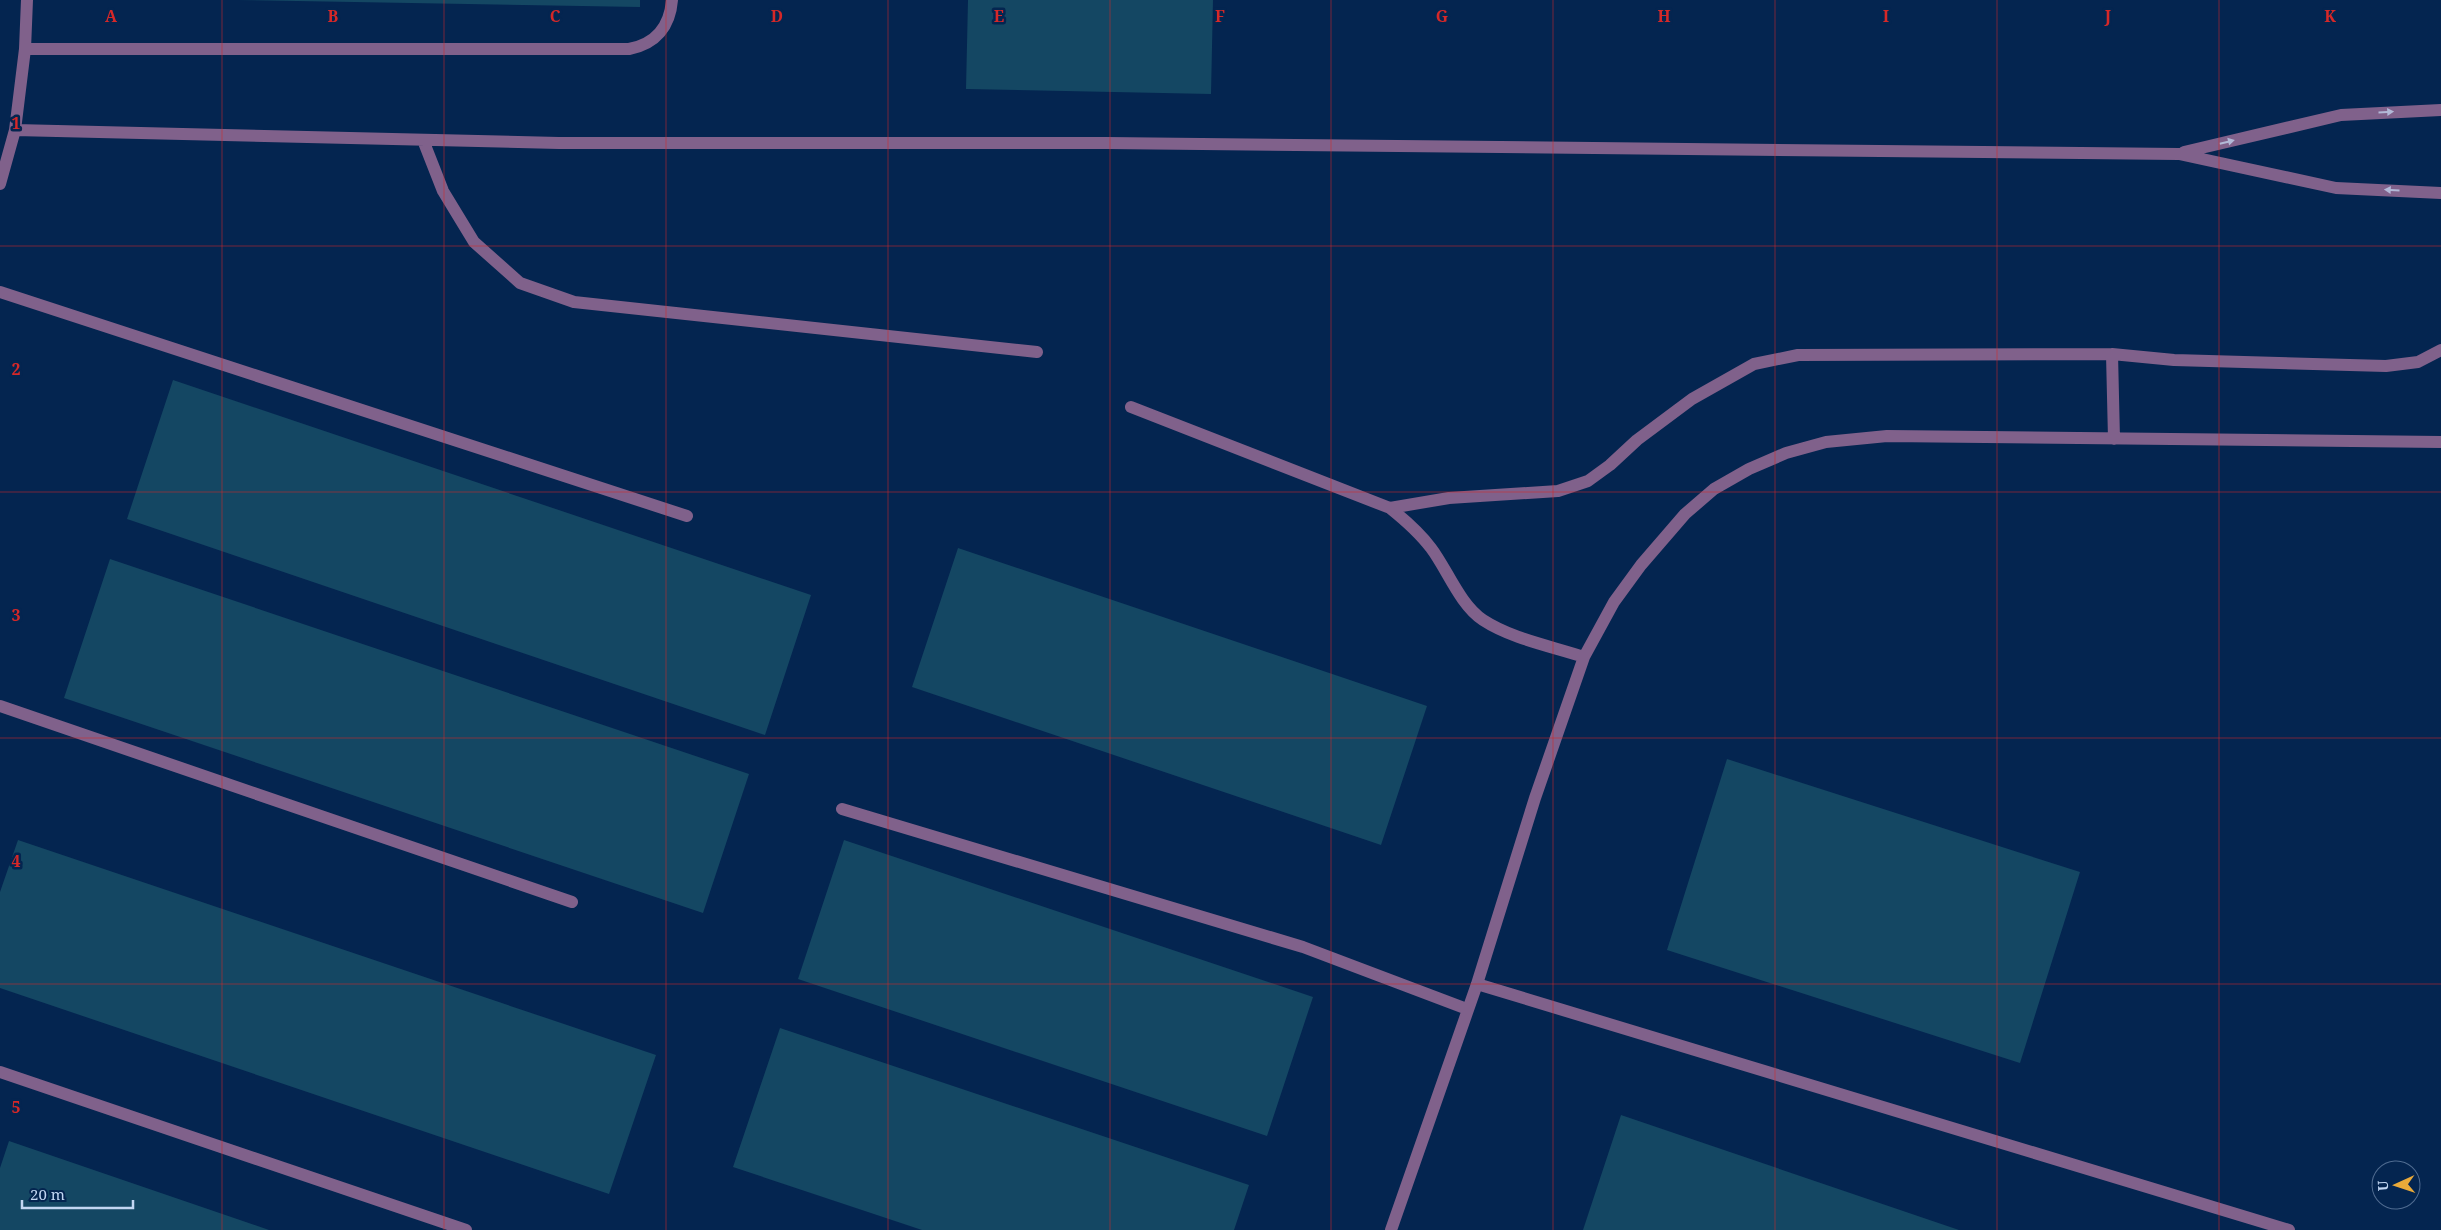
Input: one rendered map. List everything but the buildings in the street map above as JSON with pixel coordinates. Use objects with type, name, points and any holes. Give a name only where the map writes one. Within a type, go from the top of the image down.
[{"type":"street","points":[[0,184],[15,130],[26,49],[27,0]]},
{"type":"street","points":[[26,49],[629,49],[642,47],[666,27],[671,14],[672,0]]},
{"type":"street","points":[[2180,154],[2340,115],[2441,110]]},
{"type":"street","points":[[15,130],[559,143],[1127,143],[2180,154],[2336,188],[2441,193]]},
{"type":"street","points":[[423,140],[443,191],[474,242],[520,283],[574,302],[1037,352]]},
{"type":"street","points":[[0,292],[688,516]]},
{"type":"street","points":[[1390,508],[1449,498],[1558,491],[1588,480],[1692,399],[1754,364],[1798,355],[2112,354],[2174,360],[2386,366],[2418,362],[2441,350]]},
{"type":"street","points":[[2112,354],[2114,439]]},
{"type":"street","points":[[1131,407],[1390,508],[1414,528],[1432,549],[1460,595],[1481,619],[1508,632],[1584,658]]},
{"type":"street","points":[[1391,1230],[1477,984],[1535,798],[1584,658],[1614,602],[1641,565],[1685,514],[1714,489],[1749,469],[1778,456],[1826,442],[1887,436],[2441,442]]},
{"type":"street","points":[[0,706],[572,902]]},
{"type":"street","points":[[842,809],[1303,947],[1467,1009]]},
{"type":"street","points":[[1477,984],[2289,1230]]},
{"type":"street","points":[[0,1072],[466,1230]]}]
